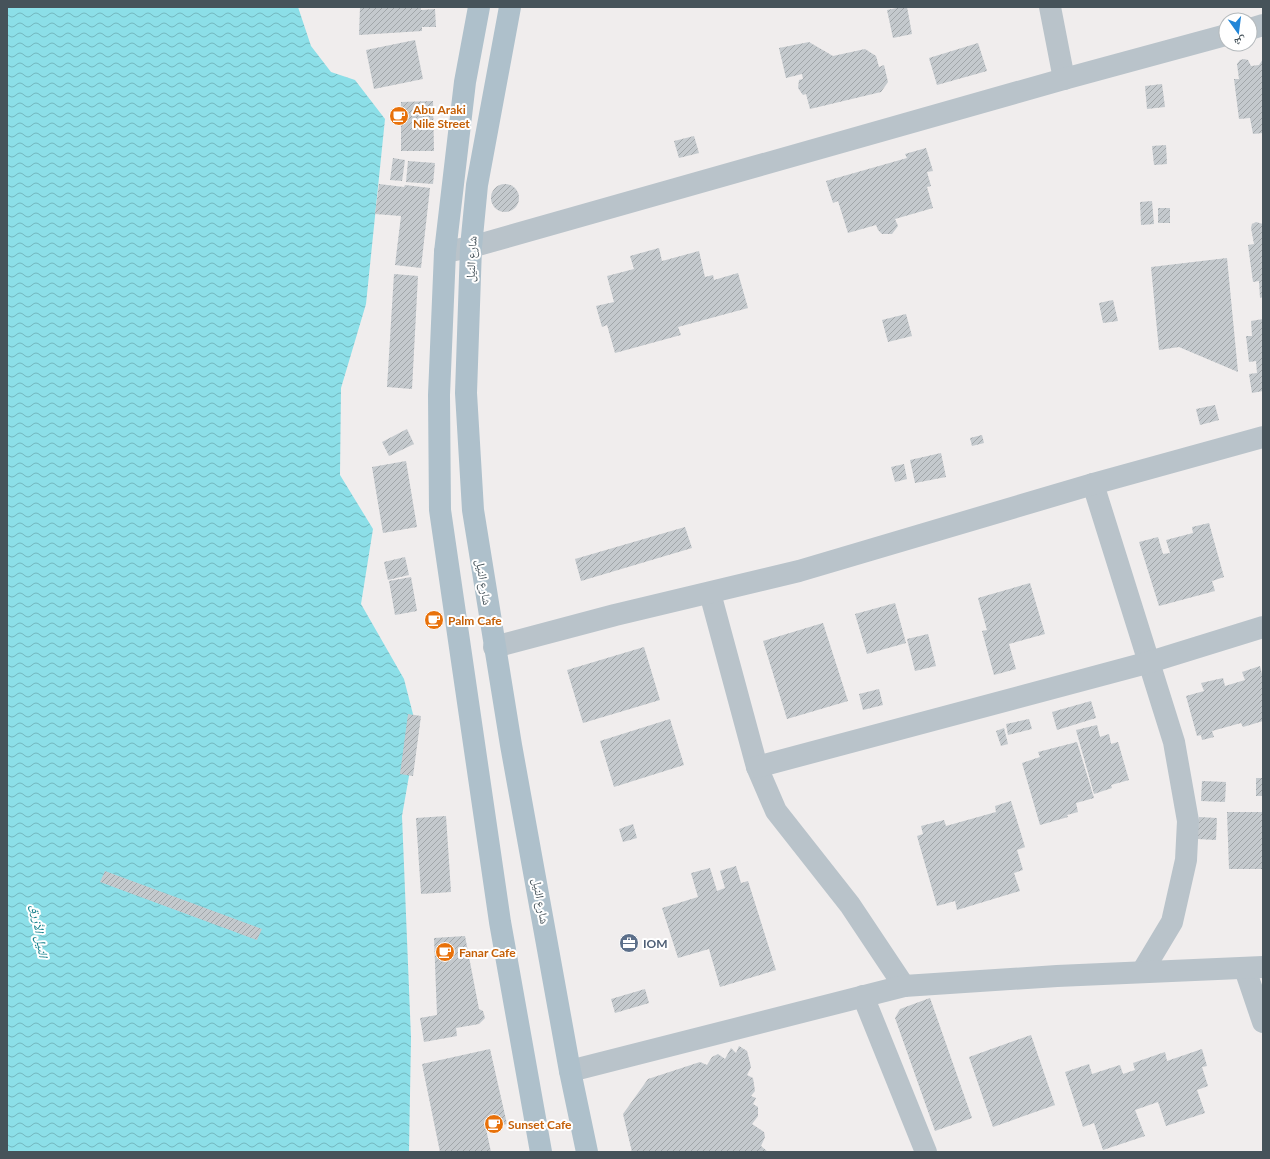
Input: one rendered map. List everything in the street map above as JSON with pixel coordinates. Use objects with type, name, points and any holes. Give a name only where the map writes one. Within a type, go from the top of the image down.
[{"type":"main road","name":"شارع النيل","points":[[478,7],[465,82],[445,252],[439,395],[440,510],[500,922],[541,1152]]},
{"type":"main road","name":"شارع النيل","points":[[510,7],[477,185],[472,247],[466,393],[473,510],[494,647],[570,1071],[587,1152]]},
{"type":"street","points":[[1050,7],[1064,79]]},
{"type":"street","points":[[445,252],[472,247],[1064,79],[1218,37]]},
{"type":"street","points":[[494,647],[615,615],[799,571],[1093,484],[1263,437]]},
{"type":"street","points":[[1093,484],[1174,742],[1188,821],[1186,860],[1172,922],[1142,972]]},
{"type":"street","points":[[710,593],[757,767],[776,811],[850,905],[904,986]]},
{"type":"street","points":[[757,767],[1150,662],[1263,627]]},
{"type":"street","points":[[570,1071],[904,986],[1142,972],[1254,968],[1263,1022]]},
{"type":"street","points":[[863,996],[926,1152]]},
{"type":"water","name":"النيل الأزرق","points":[[7,7],[298,7],[311,46],[331,72],[355,80],[385,119],[366,304],[341,388],[340,475],[373,529],[361,604],[404,679],[417,730],[402,816],[411,1038],[409,1152],[7,1152]]},
{"type":"building","points":[[360,7],[421,7],[421,10],[435,9],[436,27],[422,27],[422,31],[359,35]]},
{"type":"building","points":[[907,7],[912,34],[893,38],[887,10]]},
{"type":"building","points":[[415,40],[423,79],[374,89],[366,50]]},
{"type":"building","points":[[809,42],[833,56],[865,49],[876,56],[879,67],[884,65],[888,82],[881,92],[810,109],[806,94],[803,95],[798,88],[799,80],[803,79],[802,74],[786,78],[779,48]]},
{"type":"building","points":[[978,43],[987,71],[937,85],[929,58]]},
{"type":"building","points":[[1263,59],[1263,133],[1253,134],[1250,118],[1239,119],[1234,79],[1239,79],[1237,64],[1240,60],[1248,60],[1251,66],[1259,65]]},
{"type":"building","points":[[1162,84],[1165,107],[1147,109],[1145,86]]},
{"type":"building","points":[[433,101],[434,151],[401,151],[401,102]]},
{"type":"building","points":[[694,136],[699,153],[679,158],[674,141]]},
{"type":"building","points":[[1166,145],[1167,164],[1154,165],[1152,146]]},
{"type":"building","points":[[926,148],[933,171],[927,172],[931,186],[927,187],[933,208],[895,219],[898,226],[892,234],[882,234],[876,225],[848,233],[838,201],[833,203],[826,181],[907,158],[905,154]]},
{"type":"building","points":[[393,158],[405,160],[402,181],[390,180]]},
{"type":"building","points":[[408,161],[435,163],[433,184],[406,182]]},
{"type":"building","points":[[379,184],[430,188],[421,268],[395,265],[401,216],[375,214]]},
{"type":"building","points":[[505,184],[515,188],[519,198],[515,208],[505,212],[495,208],[491,198],[495,188]]},
{"type":"building","points":[[1152,201],[1154,224],[1141,225],[1140,202]]},
{"type":"building","points":[[1158,208],[1170,208],[1170,223],[1158,223]]},
{"type":"building","points":[[1256,222],[1263,224],[1263,297],[1260,298],[1259,281],[1253,282],[1248,245],[1254,244],[1251,228],[1252,224]]},
{"type":"building","points":[[659,248],[662,261],[699,251],[705,277],[713,275],[714,280],[738,273],[748,308],[678,327],[681,335],[615,353],[607,325],[602,327],[596,306],[614,302],[607,276],[634,269],[630,256]]},
{"type":"building","points":[[1227,258],[1238,372],[1179,347],[1159,350],[1151,267]]},
{"type":"building","points":[[394,274],[418,276],[412,389],[387,387]]},
{"type":"building","points":[[1113,300],[1118,321],[1103,323],[1099,303]]},
{"type":"building","points":[[906,314],[912,336],[888,342],[882,320]]},
{"type":"building","points":[[1263,319],[1263,391],[1252,393],[1249,374],[1257,373],[1256,361],[1249,362],[1246,336],[1252,336],[1251,321]]},
{"type":"building","points":[[1215,405],[1219,420],[1200,425],[1196,409]]},
{"type":"building","points":[[407,429],[414,444],[389,456],[382,442]]},
{"type":"building","points":[[982,435],[984,443],[972,446],[970,438]]},
{"type":"building","points":[[941,453],[946,477],[915,483],[910,460]]},
{"type":"building","points":[[406,461],[417,527],[383,533],[372,467]]},
{"type":"building","points":[[904,464],[907,479],[895,482],[891,467]]},
{"type":"building","points":[[1209,523],[1224,577],[1212,581],[1215,591],[1159,606],[1139,542],[1158,537],[1163,554],[1170,553],[1166,540],[1193,533],[1192,527]]},
{"type":"building","points":[[685,527],[692,548],[581,581],[575,559]]},
{"type":"building","points":[[405,557],[409,575],[388,580],[384,562]]},
{"type":"building","points":[[411,577],[417,611],[395,615],[389,581]]},
{"type":"building","points":[[1030,583],[1045,634],[1009,644],[1016,669],[994,675],[982,631],[987,630],[978,598]]},
{"type":"building","points":[[895,603],[906,643],[867,654],[855,614]]},
{"type":"building","points":[[823,623],[848,701],[787,719],[763,641]]},
{"type":"building","points":[[928,634],[936,666],[915,671],[907,639]]},
{"type":"building","points":[[644,647],[660,700],[583,723],[567,670]]},
{"type":"building","points":[[1260,666],[1263,678],[1263,721],[1243,727],[1241,723],[1212,731],[1214,737],[1202,740],[1201,735],[1197,736],[1186,696],[1204,691],[1201,683],[1223,678],[1225,686],[1245,680],[1242,672]]},
{"type":"building","points":[[879,689],[883,705],[863,710],[859,694]]},
{"type":"building","points":[[1091,701],[1096,718],[1057,730],[1052,712]]},
{"type":"building","points":[[408,714],[421,716],[413,776],[400,774]]},
{"type":"building","points":[[670,719],[684,765],[614,787],[600,741]]},
{"type":"building","points":[[1029,719],[1032,729],[1008,735],[1006,724]]},
{"type":"building","points":[[1097,725],[1100,737],[1109,734],[1111,744],[1118,742],[1129,780],[1111,785],[1112,788],[1094,794],[1076,730]]},
{"type":"building","points":[[1004,728],[1008,744],[1001,746],[996,731]]},
{"type":"building","points":[[1077,742],[1094,798],[1076,803],[1078,812],[1067,815],[1068,817],[1040,825],[1022,763],[1040,757],[1038,752]]},
{"type":"building","points":[[1256,778],[1263,778],[1263,796],[1256,796]]},
{"type":"building","points":[[1202,781],[1226,782],[1225,802],[1201,801]]},
{"type":"building","points":[[1011,801],[1025,847],[1017,850],[1023,870],[1014,873],[1020,891],[957,910],[955,901],[937,906],[917,836],[923,834],[921,826],[944,820],[946,826],[996,812],[995,806]]},
{"type":"building","points":[[1227,812],[1263,812],[1263,869],[1229,869]]},
{"type":"building","points":[[446,816],[451,892],[421,894],[416,818]]},
{"type":"building","points":[[1199,817],[1217,818],[1216,840],[1197,839]]},
{"type":"building","points":[[633,824],[637,838],[623,842],[619,829]]},
{"type":"building","points":[[736,866],[741,883],[748,881],[776,970],[720,987],[709,949],[678,958],[662,908],[698,897],[691,873],[710,868],[717,891],[725,888],[720,871]]},
{"type":"building","points":[[105,871],[262,929],[257,940],[100,882]]},
{"type":"building","points":[[465,936],[479,1009],[483,1011],[485,1018],[479,1024],[456,1028],[457,1036],[424,1042],[420,1018],[437,1015],[434,938]]},
{"type":"building","points":[[645,989],[649,1003],[615,1013],[611,999]]},
{"type":"building","points":[[930,998],[972,1118],[935,1131],[895,1018],[900,1009]]},
{"type":"building","points":[[1031,1035],[1055,1105],[993,1127],[969,1057]]},
{"type":"building","points":[[739,1046],[747,1051],[751,1067],[747,1075],[753,1078],[755,1091],[751,1096],[756,1098],[753,1104],[758,1107],[758,1116],[752,1124],[764,1132],[765,1137],[761,1146],[768,1152],[632,1152],[623,1114],[648,1079],[700,1062],[707,1065],[712,1057],[718,1054],[725,1059],[731,1048],[736,1053]]},
{"type":"building","points":[[490,1049],[507,1124],[486,1129],[491,1152],[440,1152],[422,1064]]},
{"type":"building","points":[[1202,1049],[1207,1066],[1202,1067],[1208,1086],[1197,1090],[1205,1113],[1166,1126],[1158,1102],[1135,1110],[1145,1136],[1103,1150],[1094,1123],[1083,1127],[1065,1072],[1089,1064],[1092,1074],[1120,1065],[1123,1074],[1135,1070],[1133,1063],[1165,1052],[1167,1061]]},
{"type":"place","name":"Abu Araki Nile Street","points":[[399,116]]},
{"type":"place","name":"Palm Cafe","points":[[434,620]]},
{"type":"place","name":"IOM","points":[[629,943]]},
{"type":"place","name":"Fanar Cafe","points":[[445,952]]},
{"type":"place","name":"Sunset Cafe","points":[[494,1124]]}]
